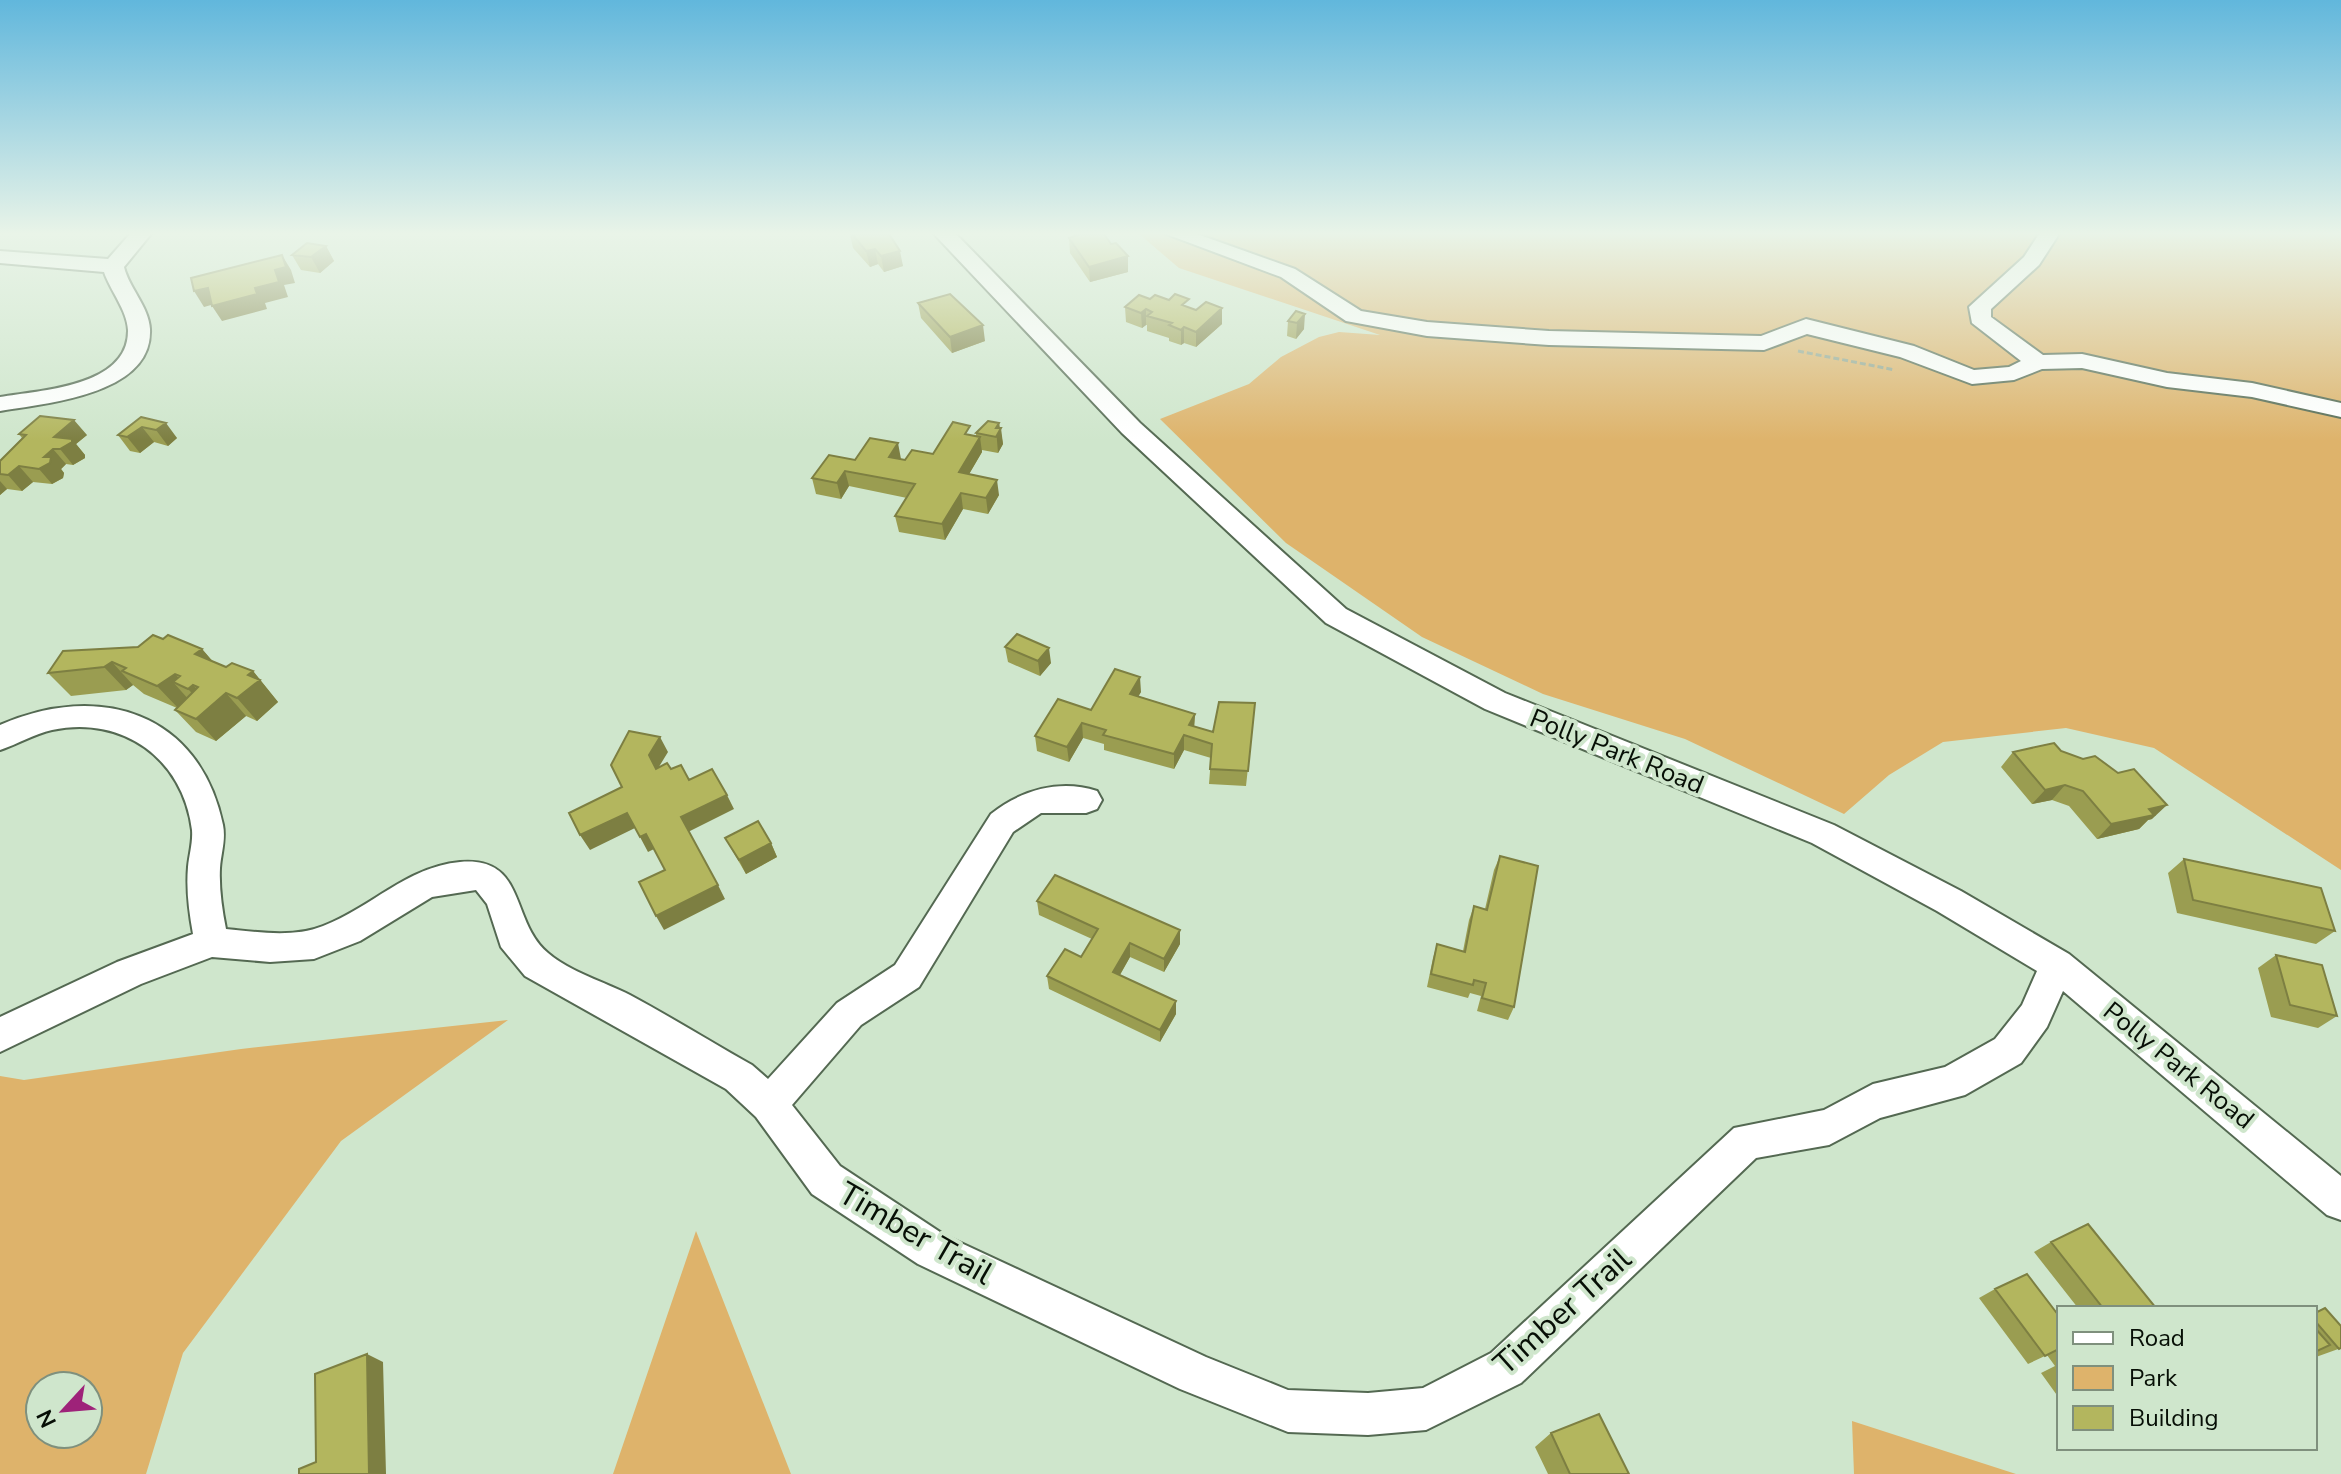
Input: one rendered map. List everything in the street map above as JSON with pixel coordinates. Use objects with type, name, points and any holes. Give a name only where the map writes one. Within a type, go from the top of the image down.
[{"type":"street","points":[[0,404],[70,390],[116,376],[127,368],[138,354],[139,327],[129,303]]},
{"type":"street","name":"Polly Park Road","points":[[1010,303],[1131,428],[1296,583],[1336,616],[1495,701],[1823,834],[1949,901],[2057,965],[2341,1201]]},
{"type":"street","points":[[1334,303],[1354,316],[1502,336],[1764,343],[1806,326],[1842,338],[1906,351],[1972,377],[2014,373],[2038,362],[2082,361],[2167,380],[2252,390],[2341,410]]},
{"type":"street","points":[[1985,303],[1980,307],[1980,318],[1994,332],[2038,362]]},
{"type":"street","points":[[0,738],[52,720],[98,715],[134,722],[158,738],[178,760],[196,792],[208,832],[204,905],[212,942],[129,973],[0,1035]]},
{"type":"street","points":[[769,1104],[849,1014],[907,976],[1002,823],[1024,803],[1053,799],[1086,800]]},
{"type":"street","name":"Timber Trail","points":[[212,942],[263,947],[328,940],[427,882],[459,874],[484,876],[502,898],[513,937],[537,965],[622,1009],[739,1077],[769,1104],[826,1180],[932,1250],[1195,1374],[1288,1411],[1368,1414],[1426,1409],[1506,1368],[1747,1141],[1829,1127],[1873,1102],[1952,1083],[2008,1051],[2035,1016],[2057,965]]},
{"type":"path","points":[[1764,343],[1898,371]]},
{"type":"green space","points":[[1283,303],[2341,303],[2341,870],[2154,748],[2066,728],[1943,742],[1889,775],[1844,814],[1685,739],[1543,694],[1422,637],[1286,543],[1160,419],[1249,384],[1281,357],[1319,337],[1339,332],[1380,335]]},
{"type":"green space","points":[[508,1020],[341,1141],[183,1353],[146,1474],[0,1474],[0,1076],[24,1080],[241,1049]]},
{"type":"green space","points":[[696,1231],[791,1474],[613,1474]]},
{"type":"green space","points":[[1852,1421],[2016,1474],[1854,1474]]},
{"type":"building","points":[[918,303],[959,303],[983,325],[950,337]]},
{"type":"building","points":[[1130,303],[1185,303],[1182,305],[1196,310],[1208,303],[1222,308],[1196,332],[1184,327],[1181,330],[1169,325],[1172,323],[1147,316],[1152,312],[1146,309],[1141,313],[1125,307]]},
{"type":"building","points":[[1296,311],[1305,314],[1297,323],[1288,321]]},
{"type":"building","points":[[40,416],[74,420],[54,437],[72,439],[72,442],[60,449],[53,449],[44,457],[51,457],[50,463],[39,469],[19,466],[8,475],[0,474],[0,461],[26,435],[19,434]]},
{"type":"building","points":[[141,417],[166,423],[156,430],[142,427],[127,437],[118,435]]},
{"type":"building","points":[[988,421],[999,423],[996,428],[1001,428],[996,437],[976,433]]},
{"type":"building","points":[[953,422],[970,426],[965,434],[980,437],[959,472],[997,480],[986,498],[961,493],[942,524],[895,516],[915,484],[845,471],[837,483],[812,478],[829,455],[855,460],[870,438],[898,443],[889,457],[905,460],[912,450],[933,454]]},
{"type":"building","points":[[1017,634],[1049,648],[1038,661],[1005,647]]},
{"type":"building","points":[[153,635],[163,639],[168,635],[202,649],[195,654],[226,667],[232,663],[253,671],[248,675],[260,680],[237,698],[226,693],[196,719],[175,710],[198,687],[193,685],[188,689],[173,682],[180,676],[175,674],[157,686],[122,671],[126,668],[112,662],[104,667],[48,673],[63,651],[138,647]]},
{"type":"building","points":[[1115,669],[1140,677],[1130,694],[1195,714],[1189,725],[1213,732],[1219,702],[1255,703],[1248,771],[1210,769],[1212,744],[1184,735],[1174,754],[1103,735],[1106,730],[1082,723],[1067,747],[1035,736],[1058,699],[1091,710]]},
{"type":"building","points":[[629,731],[660,737],[649,755],[656,769],[667,763],[671,769],[681,765],[689,780],[712,769],[727,795],[681,817],[718,885],[656,916],[639,882],[665,870],[646,834],[640,837],[627,813],[580,835],[569,813],[622,787],[611,765]]},
{"type":"building","points":[[2054,743],[2061,751],[2083,759],[2095,756],[2118,773],[2134,769],[2167,805],[2149,809],[2154,815],[2111,824],[2083,791],[2065,785],[2045,790],[2013,752]]},
{"type":"building","points":[[758,821],[771,843],[739,860],[725,838]]},
{"type":"building","points":[[1500,856],[1538,866],[1514,1007],[1482,998],[1486,983],[1474,980],[1473,985],[1431,974],[1437,944],[1465,952],[1474,906],[1487,910]]},
{"type":"building","points":[[2184,859],[2321,888],[2335,931],[2193,900]]},
{"type":"building","points":[[1055,875],[1180,930],[1164,959],[1130,943],[1113,972],[1176,1001],[1160,1030],[1047,976],[1065,949],[1081,957],[1098,929],[1037,901]]},
{"type":"building","points":[[2276,955],[2322,965],[2337,1016],[2290,1005]]},
{"type":"building","points":[[2088,1224],[2154,1306],[2101,1306],[2051,1242]]},
{"type":"building","points":[[2027,1274],[2057,1313],[2057,1350],[2045,1356],[1995,1289]]},
{"type":"building","points":[[2325,1308],[2341,1326],[2341,1348],[2317,1323],[2317,1312]]},
{"type":"building","points":[[2317,1330],[2330,1345],[2317,1351]]},
{"type":"building","points":[[367,1354],[369,1474],[299,1474],[299,1469],[316,1462],[315,1374]]},
{"type":"building","points":[[1599,1414],[1629,1474],[1570,1474],[1551,1433]]}]
